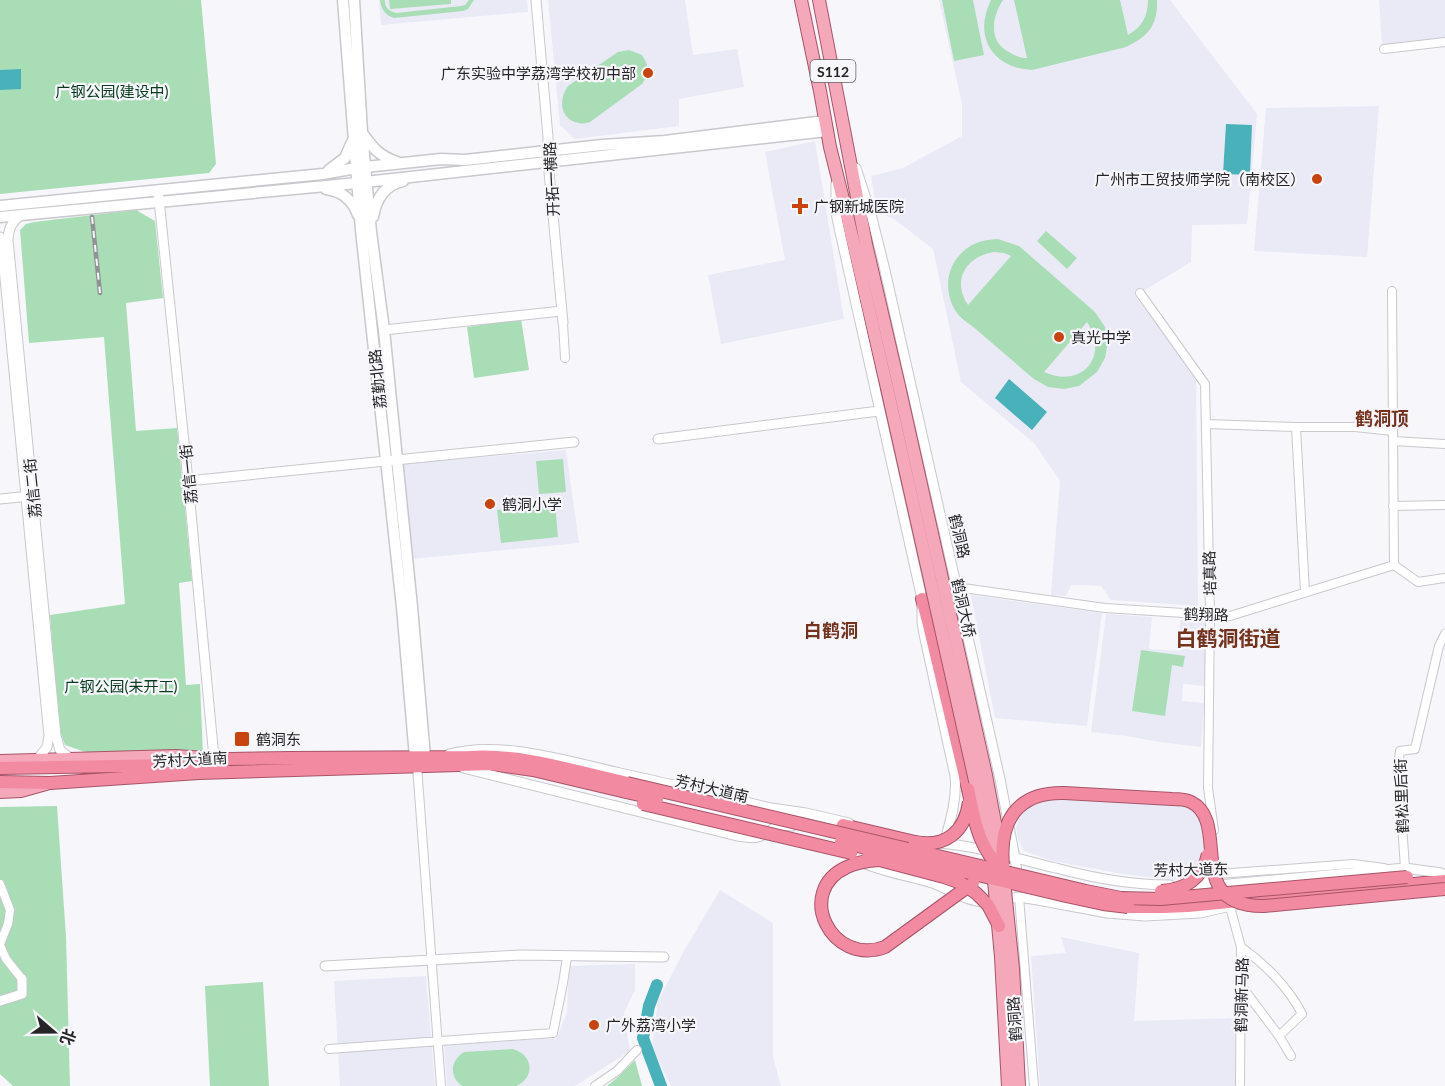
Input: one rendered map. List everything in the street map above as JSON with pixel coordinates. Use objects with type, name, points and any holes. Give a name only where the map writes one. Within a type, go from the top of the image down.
[{"type":"highway","points":[[921,599],[944,685],[978,834],[983,846],[1009,876],[1039,889]]},
{"type":"highway","name":"芳村大道南","points":[[50,783],[488,755],[508,757],[626,792],[766,811],[977,865]]},
{"type":"highway","points":[[0,768],[175,765],[229,759]]},
{"type":"highway","name":"芳村大道南","points":[[229,759],[424,759],[455,766],[482,764],[533,770],[1039,889]]},
{"type":"highway","points":[[0,782],[50,783]]},
{"type":"highway","points":[[766,811],[782,818],[827,823],[929,844],[946,840],[961,826],[968,807],[968,789]]},
{"type":"highway","points":[[626,792],[961,883],[988,905],[999,926]]},
{"type":"highway","points":[[1003,865],[1002,838],[1010,818],[1017,809],[1026,802],[1046,794],[1064,793],[1188,801],[1197,806],[1207,822],[1216,881],[1229,897],[1242,904],[1264,906],[1445,889]]},
{"type":"highway","points":[[977,865],[1021,870],[1123,890],[1145,892],[1173,890],[1188,885],[1201,872],[1207,857],[1209,832]]},
{"type":"highway","points":[[882,860],[860,862],[844,868],[835,874],[825,889],[821,901],[824,919],[833,936],[850,947],[868,951],[885,947],[981,878],[995,873],[1017,875]]},
{"type":"highway","name":"芳村大道东","points":[[977,865],[1110,896],[1150,899],[1406,872],[1444,875]]},
{"type":"highway","name":"芳村大道东","points":[[1039,889],[1103,904],[1164,907],[1250,900],[1444,875]]},
{"type":"main road","name":"荔勤北路","points":[[343,0],[361,167],[386,460],[402,608],[424,759]]},
{"type":"main road","name":"荔勤北路","points":[[354,0],[358,135]]},
{"type":"main road","name":"S112","points":[[801,0],[836,171]]},
{"type":"main road","name":"鹤洞路","points":[[819,0],[847,142]]},
{"type":"main road","points":[[0,206],[362,182],[665,141],[826,126]]},
{"type":"main road","points":[[323,174],[345,158],[358,135],[386,158],[400,163]]},
{"type":"main road","name":"鹤洞大桥","points":[[847,142],[893,387],[993,867],[999,926],[1008,1086]]},
{"type":"main road","points":[[0,217],[361,167],[441,159],[548,156]]},
{"type":"main road","points":[[440,173],[435,170],[435,165],[441,159]]},
{"type":"main road","name":"鹤洞大桥","points":[[836,171],[893,387],[983,764],[1003,865],[1013,968],[1019,1086]]},
{"type":"main road","points":[[366,231],[374,208],[386,188],[398,182],[440,173]]},
{"type":"main road","points":[[310,187],[332,189],[351,201],[366,231]]},
{"type":"main road","name":"荔勤北路","points":[[366,231],[384,330],[412,607],[424,759]]},
{"type":"main road","name":"芳村大道南","points":[[0,761],[175,756],[229,759]]},
{"type":"main road","name":"芳村大道南","points":[[0,792],[21,791],[50,783]]},
{"type":"street","name":"开拓一横路","points":[[536,0],[566,358]]},
{"type":"street","points":[[1384,49],[1445,42]]},
{"type":"street","name":"鹤洞路","points":[[847,142],[871,214],[884,266],[1000,779],[1015,858],[1034,1086]]},
{"type":"street","points":[[836,171],[836,213],[921,599],[924,634],[956,776],[954,809],[932,882]]},
{"type":"street","name":"荔信一街","points":[[159,196],[189,481],[214,758]]},
{"type":"street","name":"荔信二街","points":[[21,214],[12,223],[8,240],[49,736],[47,747],[37,760]]},
{"type":"street","name":"荔信二街","points":[[0,237],[56,736],[60,750],[71,759]]},
{"type":"street","points":[[1392,291],[1394,565],[1418,582],[1445,578]]},
{"type":"street","name":"培真路","points":[[1140,293],[1205,384],[1210,615],[1208,788],[1218,874]]},
{"type":"street","name":"荔勤北路","points":[[384,330],[562,311]]},
{"type":"street","points":[[658,439],[879,411]]},
{"type":"street","points":[[1206,424],[1355,427],[1393,431]]},
{"type":"street","points":[[1296,427],[1305,592]]},
{"type":"street","points":[[1393,441],[1445,444]]},
{"type":"street","points":[[189,481],[574,442]]},
{"type":"street","points":[[0,499],[29,496]]},
{"type":"street","points":[[1393,506],[1445,506]]},
{"type":"street","name":"鹤翔路","points":[[956,587],[1105,608],[1230,616],[1394,565]]},
{"type":"street","points":[[916,577],[926,584],[936,584],[947,576],[951,566]]},
{"type":"street","name":"鹤松里后街","points":[[1406,872],[1398,766],[1400,751],[1415,749],[1439,646],[1445,634]]},
{"type":"street","name":"芳村大道南","points":[[424,759],[462,750],[493,749],[530,753],[766,811],[806,813],[930,842],[945,843]]},
{"type":"street","points":[[424,759],[432,960],[441,1086]]},
{"type":"street","name":"芳村大道南","points":[[455,766],[737,836],[756,837],[782,825],[825,834],[831,837],[846,853],[864,863],[882,870],[932,882]]},
{"type":"street","points":[[766,811],[776,816],[772,828]]},
{"type":"street","name":"芳村大道东","points":[[945,843],[967,846],[1059,869],[1139,884],[1229,884],[1391,868],[1406,872]]},
{"type":"street","points":[[1170,885],[1218,874],[1353,864],[1391,868]]},
{"type":"street","name":"芳村大道东","points":[[932,882],[977,902],[1019,897],[1107,913],[1131,915],[1185,915],[1209,912],[1250,900]]},
{"type":"street","points":[[0,884],[10,910],[8,924],[0,944],[6,959],[22,979],[22,994],[0,1001]]},
{"type":"street","name":"鹤洞新马路","points":[[1230,907],[1241,946],[1240,1084]]},
{"type":"street","points":[[1241,946],[1257,959],[1294,999],[1302,1014],[1279,1036]]},
{"type":"street","points":[[325,966],[521,955],[664,957]]},
{"type":"street","points":[[329,1049],[553,1033],[567,957]]},
{"type":"street","points":[[1240,984],[1291,1056]]},
{"type":"street","points":[[595,1086],[617,1071],[637,1050]]},
{"type":"shaded area","points":[[379,0],[527,0],[528,12],[381,25]]},
{"type":"shaded area","name":"广东实验中学荔湾学校初中部","points":[[548,0],[685,0],[693,55],[737,49],[744,87],[679,99],[679,126],[575,139],[560,125]]},
{"type":"shaded area","name":"真光中学","points":[[939,0],[1170,0],[1257,114],[1247,224],[1192,225],[1191,262],[1135,296],[1196,377],[1198,606],[1111,600],[1101,586],[1071,585],[1066,596],[1051,595],[1060,481],[1034,443],[961,382],[933,249],[894,219],[877,212],[871,176],[903,168],[962,136],[962,104]]},
{"type":"shaded area","points":[[1379,0],[1445,0],[1445,38],[1382,45]]},
{"type":"shaded area","name":"广州市工贸技师学院（南校区）","points":[[1379,106],[1367,257],[1254,251],[1266,108]]},
{"type":"shaded area","name":"广钢新城医院","points":[[815,141],[844,319],[721,344],[708,275],[785,260],[765,152]]},
{"type":"shaded area","name":"鹤洞小学","points":[[566,450],[579,543],[411,559],[402,464]]},
{"type":"shaded area","points":[[971,595],[1102,613],[1087,726],[995,718]]},
{"type":"shaded area","points":[[1106,614],[1152,617],[1149,649],[1179,651],[1180,620],[1208,619],[1206,686],[1183,684],[1182,701],[1204,703],[1201,747],[1091,732]]},
{"type":"shaded area","points":[[1071,796],[1180,803],[1197,810],[1204,832],[1204,854],[1201,862],[1191,875],[1173,880],[1123,874],[1053,861],[1024,851],[1018,839],[1016,827],[1021,815],[1029,805],[1041,799]]},
{"type":"shaded area","points":[[720,890],[773,923],[773,1056],[781,1086],[671,1086],[652,1047],[658,1001]]},
{"type":"shaded area","points":[[1061,937],[1139,953],[1134,1021],[1235,1018],[1235,1086],[1040,1086],[1031,956],[1066,953]]},
{"type":"shaded area","name":"广外荔湾小学","points":[[635,964],[635,990],[624,1013],[630,1051],[575,1086],[447,1086],[444,1045],[557,1038],[567,1012],[569,966]]},
{"type":"shaded area","points":[[426,976],[435,1086],[340,1086],[334,981]]},
{"type":"green space","name":"广钢公园(建设中)","points":[[0,0],[201,0],[216,164],[209,173],[0,194]]},
{"type":"green space","points":[[380,0],[385,0],[386,7],[396,13],[461,6],[469,0],[474,0],[468,9],[463,11],[394,18],[384,11]]},
{"type":"green space","points":[[389,0],[451,0],[451,4],[390,9]]},
{"type":"green space","points":[[942,0],[973,0],[984,55],[954,61]]},
{"type":"green space","points":[[991,0],[1003,0],[996,13],[994,28],[998,42],[1002,48],[1025,58],[1027,58],[1014,0],[1120,0],[1128,35],[1143,20],[1148,0],[1157,0],[1157,9],[1153,23],[1146,34],[1126,47],[1032,70],[1006,63],[990,48],[984,26]]},
{"type":"green space","points":[[629,50],[642,55],[646,62],[648,69],[642,84],[589,122],[580,123],[568,118],[562,103],[568,86],[618,52]]},
{"type":"green space","name":"广钢公园(未开工)","points":[[136,210],[155,221],[163,298],[126,303],[136,431],[177,428],[192,581],[179,583],[186,685],[200,684],[203,755],[91,754],[65,745],[59,728],[50,615],[125,604],[104,337],[29,343],[20,230],[26,224],[34,222]]},
{"type":"green space","points":[[1046,231],[1077,258],[1067,269],[1037,241]]},
{"type":"green space","points":[[998,239],[1019,246],[1095,312],[1105,327],[1108,342],[1105,358],[1097,372],[1079,386],[1064,389],[1048,387],[1034,379],[962,318],[953,307],[948,280],[955,261],[968,247]],"holes":[[[994,252],[1011,256],[968,305],[961,287],[965,271],[976,258]],[[1087,322],[1095,347],[1093,358],[1088,366],[1080,373],[1070,376],[1057,376],[1044,372]]]},
{"type":"green space","points":[[521,319],[529,370],[474,378],[467,327]]},
{"type":"green space","points":[[563,459],[566,492],[539,494],[536,461]]},
{"type":"green space","points":[[555,504],[558,537],[501,543],[497,510]]},
{"type":"green space","points":[[1141,650],[1185,656],[1183,667],[1172,665],[1165,716],[1132,711]]},
{"type":"green space","points":[[57,806],[66,937],[70,1086],[13,1086],[0,1074],[0,807]]},
{"type":"green space","points":[[263,982],[269,1086],[210,1086],[205,986]]},
{"type":"green space","points":[[513,1049],[525,1056],[530,1067],[526,1078],[516,1086],[462,1086],[455,1078],[454,1064],[464,1052]]},
{"type":"green space","points":[[635,1060],[642,1086],[607,1086],[618,1077]]},
{"type":"water","points":[[21,69],[21,89],[0,90],[0,70]]},
{"type":"water","points":[[1226,124],[1252,125],[1250,175],[1223,174]]},
{"type":"water","points":[[1009,379],[1047,412],[1032,430],[995,398]]},
{"type":"waterway","points":[[657,985],[649,1006],[643,1038],[661,1086]]},
{"type":"railway","points":[[92,217],[100,293]]},
{"type":"place","name":"广东实验中学荔湾学校初中部","points":[[648,73]]},
{"type":"place","name":"广州市工贸技师学院（南校区）","points":[[1317,179]]},
{"type":"place","name":"广钢新城医院","points":[[800,206]]},
{"type":"place","name":"真光中学","points":[[1059,337]]},
{"type":"place","name":"鹤洞小学","points":[[490,504]]},
{"type":"place","name":"鹤洞东","points":[[242,739]]},
{"type":"place","name":"广外荔湾小学","points":[[594,1025]]},
{"type":"district","name":"鹤洞顶","points":[[1382,418]]},
{"type":"district","name":"白鹤洞","points":[[831,630]]},
{"type":"district","name":"白鹤洞街道","points":[[1228,637]]}]
